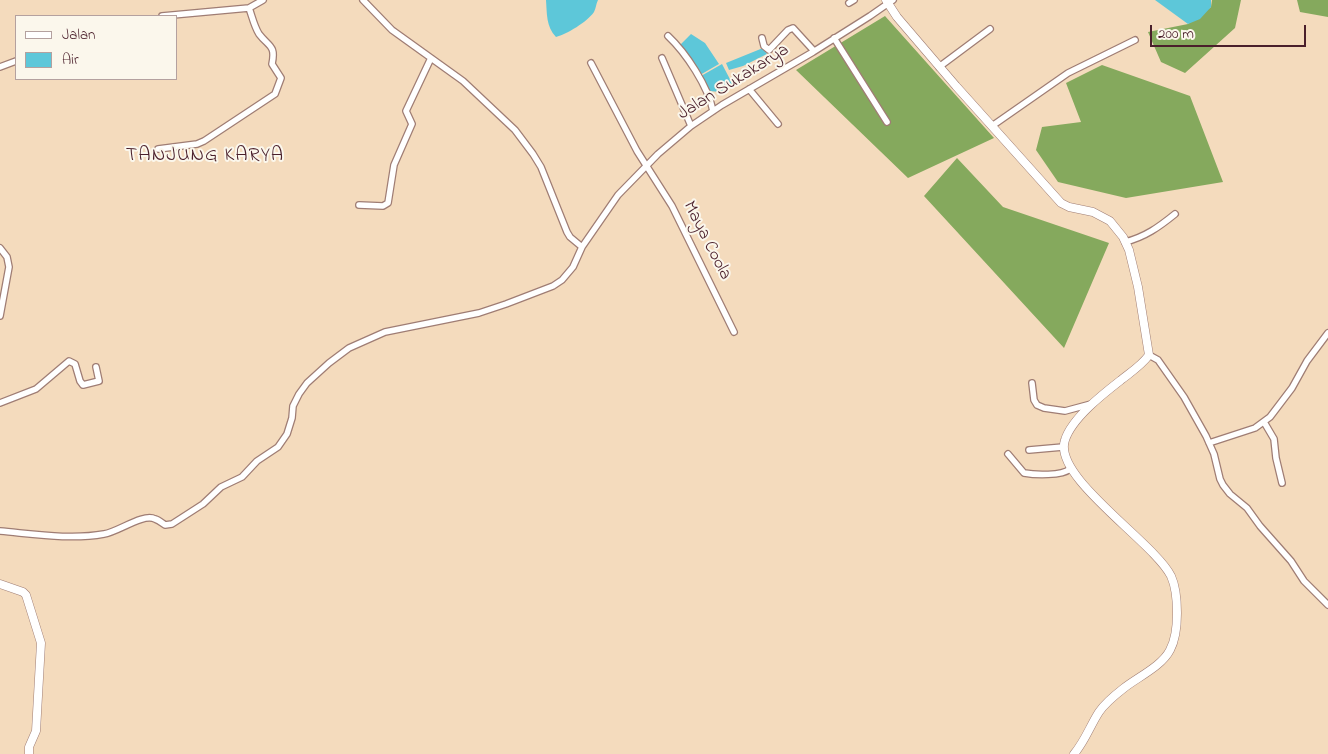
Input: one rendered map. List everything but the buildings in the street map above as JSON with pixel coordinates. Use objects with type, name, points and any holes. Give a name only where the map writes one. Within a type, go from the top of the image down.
[{"type":"main road","points":[[889,1],[897,17],[1061,203],[1069,207],[1093,212],[1110,221],[1120,232],[1125,242],[1138,287],[1149,355],[1140,366],[1094,404],[1068,431],[1063,447],[1064,456],[1070,469],[1109,511],[1162,562],[1171,577],[1174,584],[1177,618],[1174,644],[1164,659],[1123,689],[1104,706],[1074,754]]},
{"type":"main road","points":[[0,584],[23,592],[26,595],[40,639],[36,731],[29,747],[29,754]]},
{"type":"street","points":[[173,15],[249,8],[263,0]]},
{"type":"street","points":[[363,0],[392,30],[463,81],[504,118],[525,143],[541,167],[566,232],[570,238],[582,247]]},
{"type":"street","name":"Jalan Sukakarya","points":[[0,531],[55,536],[92,535],[109,533],[134,522],[150,518],[156,519],[165,525],[172,524],[203,504],[221,487],[245,475],[257,461],[278,447],[287,434],[292,418],[293,406],[299,394],[307,383],[329,362],[350,348],[385,332],[479,313],[553,286],[562,280],[573,267],[582,247],[618,195],[646,166],[691,126],[814,51],[889,1]]},
{"type":"street","points":[[158,149],[201,143],[275,94],[281,78],[272,64],[274,52],[270,44],[259,33],[249,8]]},
{"type":"street","points":[[762,38],[764,46],[769,50],[791,28],[814,51]]},
{"type":"street","points":[[940,66],[990,29]]},
{"type":"street","points":[[668,36],[699,75],[713,111]]},
{"type":"street","points":[[834,38],[887,122]]},
{"type":"street","points":[[992,126],[1068,73],[1135,40]]},
{"type":"street","points":[[359,205],[383,206],[388,203],[394,165],[411,128],[411,121],[406,111],[431,58]]},
{"type":"street","points":[[662,58],[691,126]]},
{"type":"street","points":[[0,67],[15,60]]},
{"type":"street","name":"Maya Coola","points":[[591,63],[646,166],[672,206],[734,332]]},
{"type":"street","points":[[749,89],[778,124]]},
{"type":"street","points":[[1125,242],[1148,234],[1175,214]]},
{"type":"street","points":[[0,248],[7,257],[9,267],[0,316]]},
{"type":"street","points":[[1209,443],[1241,433],[1264,422],[1282,401],[1311,355],[1328,333]]},
{"type":"street","points":[[1149,355],[1158,360],[1184,397],[1209,443],[1220,478],[1230,494],[1247,508],[1291,561],[1304,581],[1328,605]]},
{"type":"street","points":[[0,403],[39,387],[69,362],[75,364],[82,384],[100,380],[96,367]]},
{"type":"street","points":[[1032,383],[1034,400],[1037,405],[1044,408],[1065,411],[1094,404]]},
{"type":"street","points":[[1264,422],[1274,439],[1282,483]]},
{"type":"street","points":[[1029,450],[1063,447]]},
{"type":"street","points":[[1008,454],[1024,473],[1050,474],[1066,472],[1070,469]]},
{"type":"green space","points":[[1212,0],[1241,0],[1235,28],[1185,73],[1161,62],[1148,32],[1188,24],[1211,7]]},
{"type":"green space","points":[[1297,0],[1328,0],[1328,17],[1300,12]]},
{"type":"green space","points":[[885,16],[994,138],[908,178],[796,70]]},
{"type":"green space","points":[[1102,65],[1190,96],[1223,182],[1126,198],[1058,182],[1036,150],[1042,127],[1081,122],[1066,83]]},
{"type":"green space","points":[[957,158],[1003,207],[1109,243],[1064,348],[924,196]]},
{"type":"water","points":[[546,0],[598,0],[594,12],[587,20],[556,37],[550,29]]},
{"type":"water","points":[[1155,0],[1211,0],[1211,7],[1200,19],[1188,24]]},
{"type":"water","points":[[691,34],[705,43],[719,64],[700,75],[679,46]]},
{"type":"water","points":[[763,48],[767,54],[743,66],[729,70],[726,63]]},
{"type":"water","points":[[722,64],[733,85],[722,92],[708,91],[701,76]]},
{"type":"district","name":"TANJUNG KARYA","points":[[205,157]]}]
